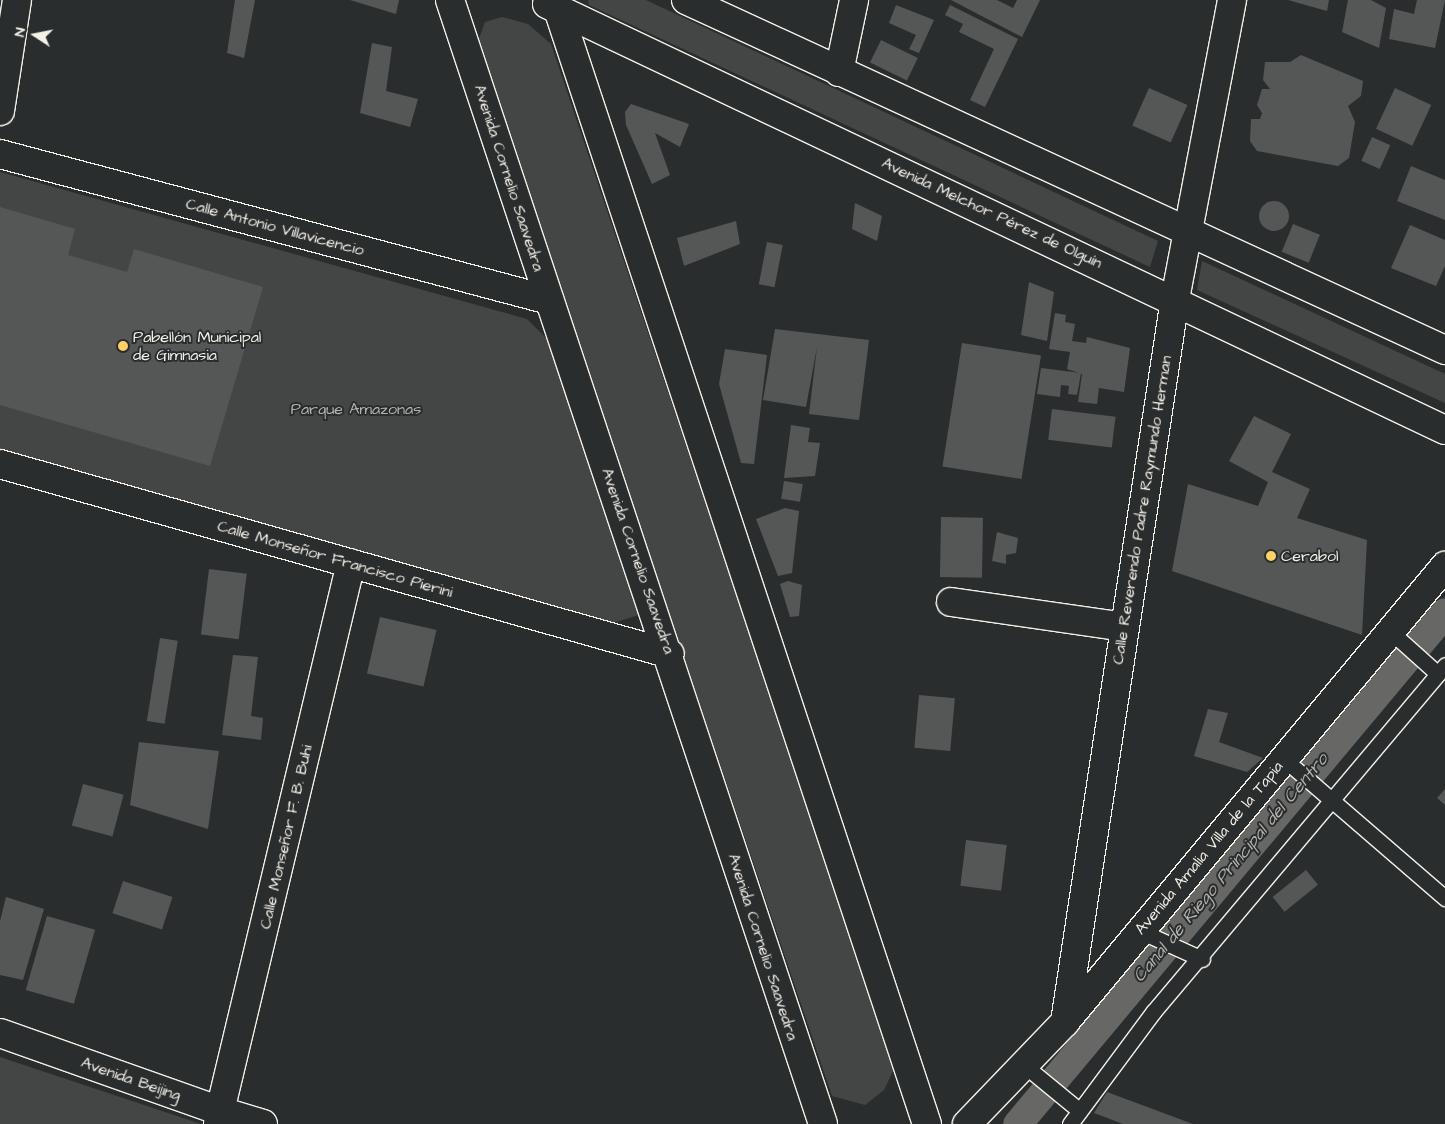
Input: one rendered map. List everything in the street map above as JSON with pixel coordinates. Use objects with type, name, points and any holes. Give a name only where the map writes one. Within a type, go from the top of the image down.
[{"type":"street","points":[[0,111],[17,0]]},
{"type":"street","name":"Avenida Cornelio Saavedra","points":[[450,0],[549,300],[670,654],[769,971],[823,1124]]},
{"type":"street","points":[[686,0],[1445,350]]},
{"type":"street","points":[[839,72],[854,0]]},
{"type":"street","name":"Calle Reverendo Padre Raymundo Herman","points":[[1065,1022],[1175,298],[1232,0]]},
{"type":"street","points":[[550,3],[927,1124]]},
{"type":"street","name":"Avenida Melchor Pérez de Olguín","points":[[550,3],[1175,298],[1445,430]]},
{"type":"street","name":"Calle Antonio Villavicencio","points":[[0,154],[549,300]]},
{"type":"street","name":"Calle Monseñor Francisco Pierini","points":[[0,464],[670,654]]},
{"type":"street","name":"Calle Monseñor F. B. Buhi","points":[[219,1117],[351,564]]},
{"type":"street","name":"Avenida Amalia Villa de la Tapia","points":[[967,1124],[1032,1071],[1065,1022],[1150,935],[1288,762],[1396,637],[1445,566]]},
{"type":"street","points":[[951,602],[1124,627]]},
{"type":"street","name":"Avenida Beijing","points":[[0,1033],[219,1117],[264,1124]]},
{"type":"lane","points":[[1070,1124],[1197,956],[1332,804],[1442,669],[1424,662],[1396,637]]},
{"type":"lane","points":[[1288,762],[1332,804],[1445,898]]},
{"type":"lane","points":[[1150,935],[1197,956]]},
{"type":"lane","points":[[1032,1071],[1080,1112]]},
{"type":"green space","points":[[588,0],[646,0],[1158,241],[1150,267],[589,5]]},
{"type":"green space","points":[[502,17],[528,24],[551,44],[895,1067],[884,1090],[865,1105],[832,1096],[477,44],[485,22]]},
{"type":"green space","name":"Parque Amazonas","points":[[0,172],[527,319],[548,340],[639,615],[613,623],[0,449]]},
{"type":"green space","points":[[1202,261],[1445,374],[1445,403],[1197,290]]},
{"type":"green space","points":[[0,1057],[201,1124],[0,1124]]},
{"type":"building","points":[[235,0],[255,0],[244,58],[227,53]]},
{"type":"building","points":[[350,0],[399,0],[396,14]]},
{"type":"building","points":[[951,0],[997,0],[1013,8],[1017,0],[1040,0],[1022,37]]},
{"type":"building","points":[[1288,0],[1329,0],[1327,11]]},
{"type":"building","points":[[1348,0],[1371,0],[1386,8],[1379,48],[1342,32]]},
{"type":"building","points":[[1417,0],[1445,0],[1435,48],[1389,39],[1394,9],[1414,14]]},
{"type":"building","points":[[896,5],[934,20],[919,53],[909,49],[916,35],[889,23]]},
{"type":"building","points":[[950,5],[1018,39],[985,107],[970,100],[994,49],[959,32],[963,24],[945,15]]},
{"type":"building","points":[[881,40],[918,58],[907,80],[870,62]]},
{"type":"building","points":[[372,43],[392,47],[386,91],[418,99],[410,127],[360,113]]},
{"type":"building","points":[[1301,55],[1363,81],[1361,96],[1348,106],[1355,122],[1349,158],[1338,166],[1257,151],[1250,141],[1251,119],[1260,119],[1262,113],[1257,105],[1262,89],[1270,89],[1263,80],[1265,62],[1290,62]]},
{"type":"building","points":[[1149,88],[1187,105],[1171,143],[1132,125]]},
{"type":"building","points":[[1395,88],[1431,105],[1412,146],[1376,129]]},
{"type":"building","points":[[631,104],[689,124],[680,147],[655,133],[670,175],[652,184],[626,125],[625,112]]},
{"type":"building","points":[[1372,137],[1390,145],[1380,169],[1361,161]]},
{"type":"building","points":[[1411,166],[1445,180],[1445,220],[1397,201]]},
{"type":"building","points":[[1274,201],[1280,202],[1288,210],[1288,222],[1280,230],[1274,231],[1268,230],[1260,222],[1259,216],[1260,210],[1268,202]]},
{"type":"building","points":[[855,203],[882,216],[877,241],[852,229]]},
{"type":"building","name":"Pabellón Municipal de Gimnasia","points":[[0,207],[75,229],[68,255],[127,272],[134,249],[263,287],[210,466],[0,405]]},
{"type":"building","points":[[736,221],[740,244],[684,266],[677,238]]},
{"type":"building","points":[[1293,224],[1320,235],[1309,263],[1282,252]]},
{"type":"building","points":[[1410,225],[1445,240],[1445,266],[1436,286],[1391,268]]},
{"type":"building","points":[[767,242],[783,245],[775,287],[759,284]]},
{"type":"building","points":[[1029,282],[1054,292],[1047,341],[1021,335]]},
{"type":"building","points":[[1055,313],[1066,315],[1065,322],[1075,324],[1072,341],[1086,343],[1087,337],[1130,348],[1124,392],[1099,388],[1097,404],[1078,402],[1082,374],[1067,369],[1070,352],[1049,349]]},
{"type":"building","points":[[775,329],[869,340],[859,420],[809,414],[817,347],[806,407],[763,400]]},
{"type":"building","points":[[962,343],[1041,356],[1021,479],[942,466]]},
{"type":"building","points":[[725,349],[767,355],[754,464],[741,463],[719,384]]},
{"type":"building","points":[[1041,368],[1081,373],[1077,395],[1068,394],[1069,386],[1061,385],[1060,397],[1037,394]]},
{"type":"building","points":[[1052,409],[1116,417],[1112,448],[1048,440]]},
{"type":"building","name":"Cerabol","points":[[1254,416],[1291,434],[1272,472],[1310,489],[1297,518],[1367,540],[1362,635],[1172,571],[1188,484],[1258,506],[1268,482],[1229,461]]},
{"type":"building","points":[[791,425],[810,428],[808,442],[820,443],[815,476],[784,478]]},
{"type":"building","points":[[784,481],[803,484],[800,502],[781,499]]},
{"type":"building","points":[[785,508],[799,511],[792,573],[778,576],[756,519]]},
{"type":"building","points":[[941,517],[983,518],[982,578],[940,577]]},
{"type":"building","points":[[997,532],[1018,538],[1016,553],[1006,555],[1006,564],[992,561]]},
{"type":"building","points":[[209,569],[247,574],[239,639],[201,635]]},
{"type":"building","points":[[788,581],[802,585],[799,616],[790,617],[780,584]]},
{"type":"building","points":[[380,617],[437,630],[423,687],[367,674]]},
{"type":"building","points":[[160,638],[178,641],[165,724],[147,721]]},
{"type":"building","points":[[233,655],[258,657],[251,716],[263,718],[261,740],[222,735]]},
{"type":"building","points":[[919,695],[955,698],[950,751],[914,748]]},
{"type":"building","points":[[1208,709],[1228,713],[1219,742],[1263,758],[1247,772],[1194,756]]},
{"type":"building","points":[[139,742],[219,751],[208,829],[130,805]]},
{"type":"building","points":[[83,784],[124,795],[112,836],[72,826]]},
{"type":"building","points":[[1445,789],[1445,805],[1437,798]]},
{"type":"building","points":[[966,840],[1007,845],[1001,891],[960,886]]},
{"type":"building","points":[[1306,870],[1318,885],[1285,912],[1273,897]]},
{"type":"building","points":[[123,881],[172,897],[162,929],[112,913]]},
{"type":"building","points":[[6,897],[44,909],[23,980],[0,975],[0,921]]},
{"type":"building","points":[[47,916],[95,930],[74,1004],[26,990]]},
{"type":"building","points":[[1107,1092],[1193,1124],[1123,1124],[1094,1113]]},
{"type":"waterway","name":"Canal de Riego Principal del Centro","points":[[1017,1124],[1445,612]]},
{"type":"place","name":"Pabellón Municipal de Gimnasia","points":[[123,346]]},
{"type":"place","name":"Cerabol","points":[[1271,556]]}]
